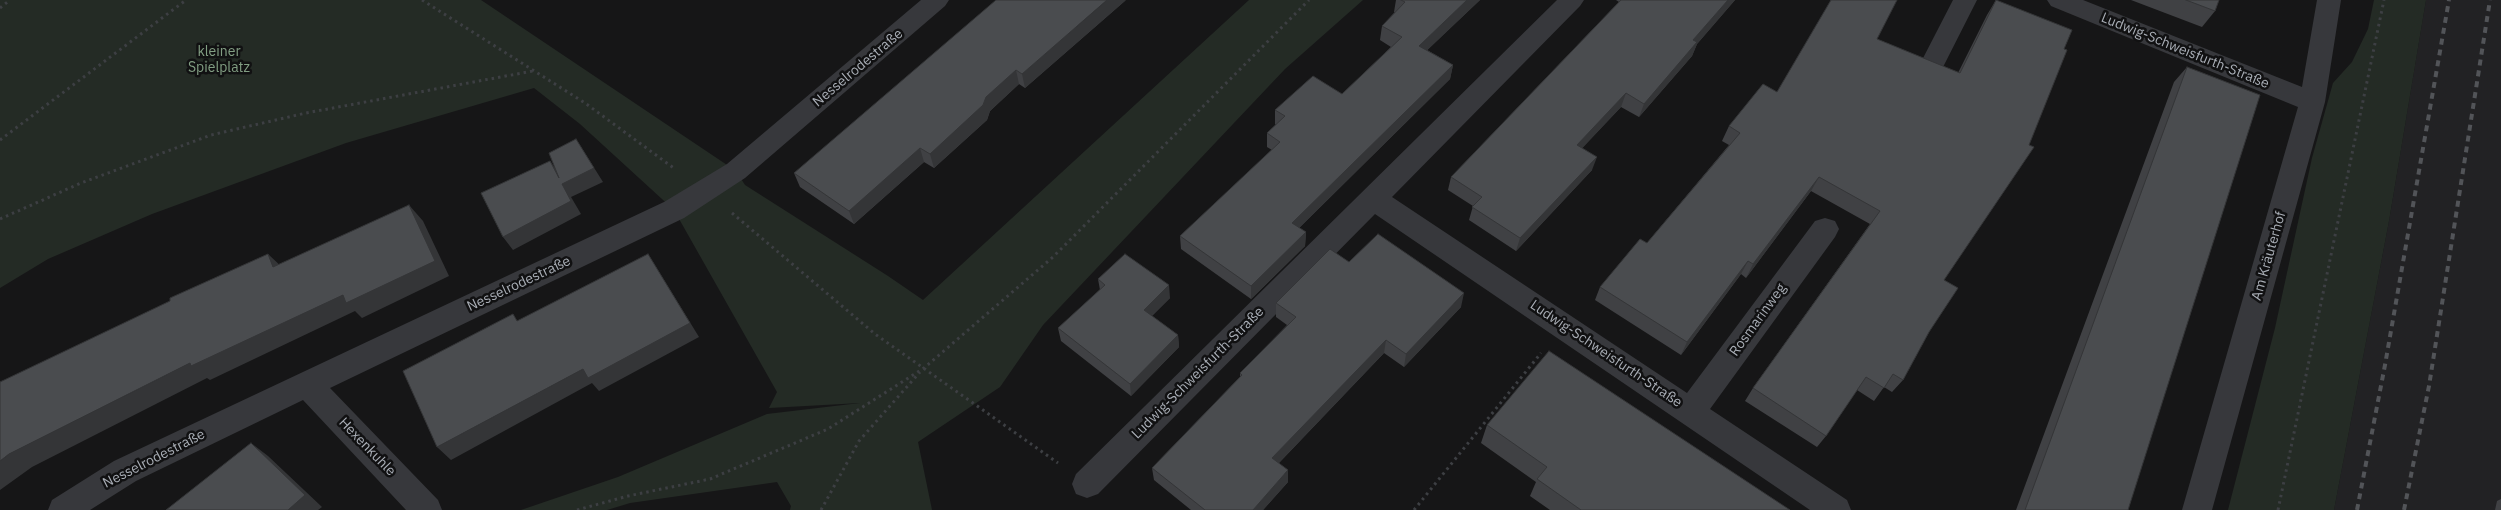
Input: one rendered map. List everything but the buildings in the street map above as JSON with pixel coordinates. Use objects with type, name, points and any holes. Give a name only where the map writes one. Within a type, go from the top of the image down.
[{"type":"street","name":"Nesselrodestraße","points":[[63,510],[125,471],[674,210],[736,172],[937,0]]},
{"type":"street","name":"Ludwig-Schweisfurth-Straße","points":[[1087,484],[1572,0]]},
{"type":"street","points":[[1932,64],[1965,0]]},
{"type":"street","name":"Ludwig-Schweisfurth-Straße","points":[[2059,0],[2312,102]]},
{"type":"street","name":"Am Kräuterhof","points":[[2197,510],[2312,102],[2329,0]]},
{"type":"street","name":"Ludwig-Schweisfurth-Straße","points":[[1374,199],[1836,510]]},
{"type":"street","name":"Rosmarinweg","points":[[1691,411],[1825,229]]},
{"type":"street","name":"Hexenkuhle","points":[[308,385],[427,510]]},
{"type":"path","points":[[0,8],[10,0]]},
{"type":"path","points":[[0,140],[186,0]]},
{"type":"path","points":[[422,0],[585,103],[705,191],[875,334],[1087,484]]},
{"type":"path","points":[[821,510],[859,442],[924,368],[1052,258],[1309,0]]},
{"type":"path","points":[[2278,510],[2384,0]]},
{"type":"path","points":[[0,219],[81,183],[211,136],[306,113],[534,71]]},
{"type":"path","points":[[1414,510],[1563,326]]},
{"type":"path","points":[[576,510],[628,496],[710,479],[828,429],[924,368]]},
{"type":"shaded area","points":[[2426,0],[2501,0],[2501,510],[2334,510],[2389,221]]},
{"type":"green space","name":"kleiner Spielplatz","points":[[0,0],[481,0],[736,171],[745,185],[923,300],[1249,0],[1363,0],[1285,69],[1043,325],[1000,387],[918,442],[932,510],[790,510],[791,506],[777,482],[630,503],[607,510],[521,510],[618,477],[767,414],[860,403],[769,408],[777,392],[674,210],[580,124],[534,88],[346,143],[152,214],[48,259],[0,288]]},
{"type":"green space","points":[[2374,0],[2426,0],[2389,221],[2334,510],[2228,510],[2275,328],[2312,158],[2333,83],[2352,62],[2368,29]]},
{"type":"railway","points":[[2357,510],[2385,365],[2449,0]]},
{"type":"railway","points":[[2404,510],[2429,386],[2490,0]]}]
